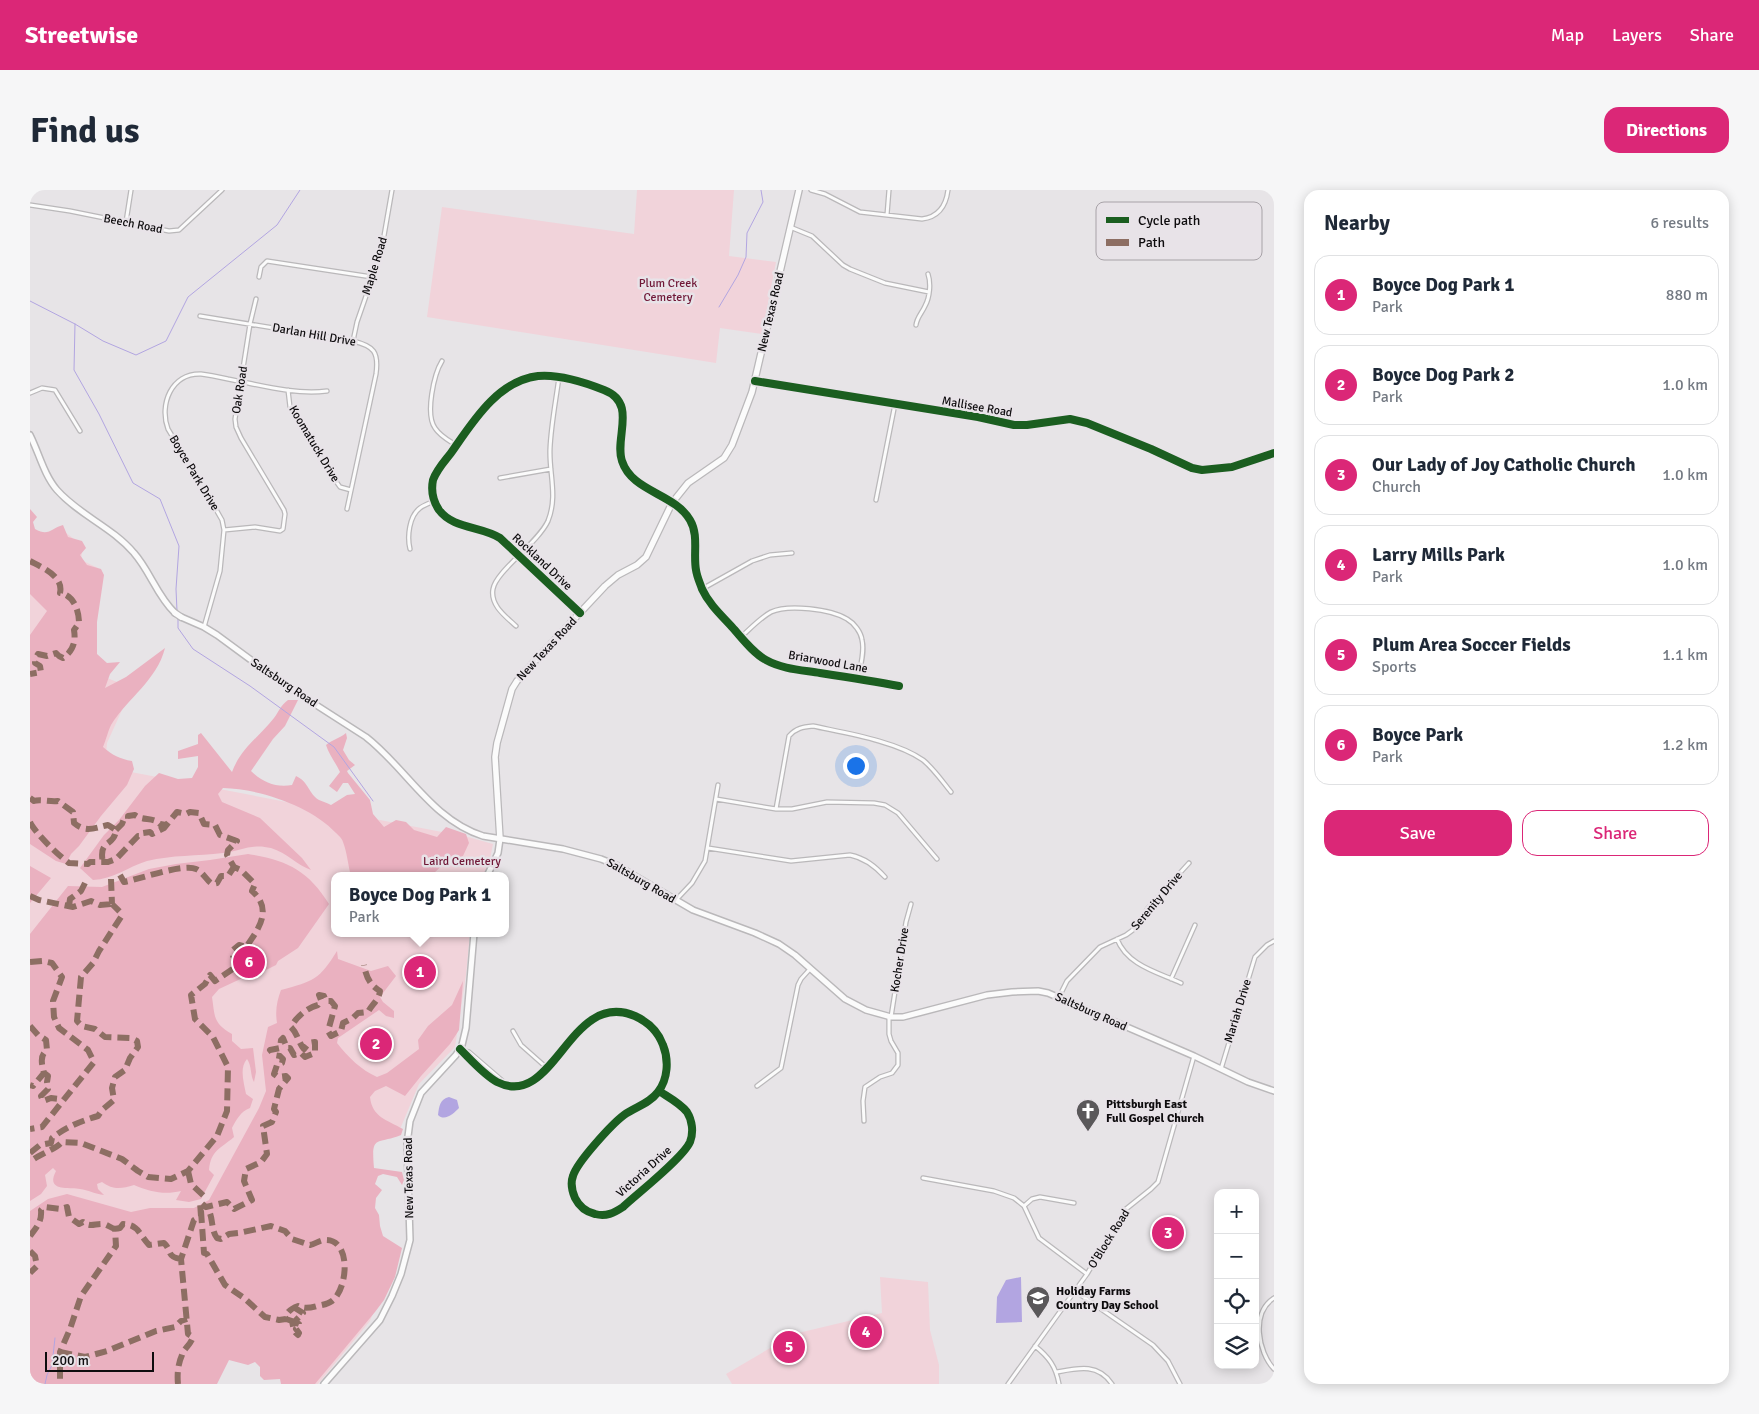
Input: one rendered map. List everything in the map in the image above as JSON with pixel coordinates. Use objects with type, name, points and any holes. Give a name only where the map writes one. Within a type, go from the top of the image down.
[{"type":"main road","name":"New Texas Road","points":[[489,872],[498,853],[500,839],[495,757],[512,689],[534,662],[610,582],[646,557],[672,503],[688,483],[716,464],[728,452],[747,410],[755,381],[799,190]]},
{"type":"main road","name":"Saltsburg Road","points":[[30,435],[48,476],[57,490],[133,551],[148,571],[165,601],[178,615],[204,627],[285,685],[378,747],[442,813],[457,825],[470,832],[563,849],[601,859],[693,910],[755,933],[788,949],[833,989],[866,1010],[890,1017],[904,1017],[973,998],[1012,992],[1038,991],[1059,997],[1194,1056],[1248,1082],[1274,1091]]},
{"type":"main road","name":"New Texas Road","points":[[324,1384],[374,1328],[386,1310],[401,1274],[410,1240],[407,1150],[410,1121],[416,1101],[425,1087],[460,1050],[466,1028],[474,937]]},
{"type":"street","points":[[126,222],[131,190]]},
{"type":"street","name":"Beech Road","points":[[30,205],[169,231],[178,230],[222,190]]},
{"type":"street","name":"Maple Road","points":[[354,341],[357,322],[381,253],[392,190]]},
{"type":"street","points":[[811,190],[825,194],[860,212],[922,219],[930,218],[937,214],[945,203],[948,190]]},
{"type":"street","points":[[887,215],[889,190]]},
{"type":"street","points":[[790,227],[810,234],[843,265],[850,269],[885,283],[929,292]]},
{"type":"street","points":[[259,277],[261,268],[267,261],[372,276]]},
{"type":"street","points":[[916,325],[917,318],[926,305],[930,284],[928,274]]},
{"type":"street","name":"Oak Road","points":[[224,530],[255,526],[283,529],[284,510],[236,427],[236,406],[256,298]]},
{"type":"street","name":"Darlan Hill Drive","points":[[200,316],[354,341],[367,345],[375,353],[378,361],[347,509]]},
{"type":"street","points":[[442,361],[436,370],[430,406],[431,419],[434,428],[456,445]]},
{"type":"street","name":"Boyce Park Drive","points":[[204,627],[220,571],[224,530],[222,520],[168,429],[164,409],[165,402],[173,386],[183,379],[200,374],[288,390],[327,391]]},
{"type":"street","points":[[410,549],[409,540],[414,515],[420,508],[434,501],[433,480],[438,468],[465,431],[500,393],[527,379],[538,376],[559,377],[612,394],[619,403],[623,414],[620,451],[626,472],[642,485],[672,503]]},
{"type":"street","points":[[516,626],[497,608],[494,602],[493,590],[497,580],[541,533],[547,522],[553,492],[550,447],[559,377]]},
{"type":"street","name":"Mallisee Road","points":[[755,381],[978,417],[1014,425],[1070,419],[1086,423],[1192,468],[1202,470],[1232,467],[1274,453]]},
{"type":"street","points":[[30,393],[42,388],[55,390],[80,431]]},
{"type":"street","name":"Koomatuck Drive","points":[[288,390],[290,407],[330,474],[338,486],[351,490]]},
{"type":"street","points":[[876,500],[894,404]]},
{"type":"street","points":[[500,478],[551,470]]},
{"type":"street","name":"Rockland Drive","points":[[434,501],[440,511],[455,523],[493,534],[520,555],[580,613]]},
{"type":"street","name":"Briarwood Lane","points":[[672,503],[685,513],[694,529],[696,572],[702,589],[712,606],[759,656],[783,667],[898,686]]},
{"type":"street","points":[[702,589],[752,561],[770,555],[792,553]]},
{"type":"street","points":[[741,637],[770,612],[788,607],[838,615],[848,619],[855,626],[862,640],[863,647],[858,679]]},
{"type":"street","points":[[776,808],[789,736],[800,728],[813,726],[866,738],[904,751],[924,761],[952,792]]},
{"type":"street","points":[[675,901],[701,871],[708,848],[718,784]]},
{"type":"street","points":[[716,799],[776,808],[799,809],[827,802],[885,805],[898,813],[937,859]]},
{"type":"street","points":[[708,848],[792,861],[850,855],[868,862],[885,877]]},
{"type":"street","name":"Serenity Drive","points":[[1059,997],[1067,981],[1076,970],[1100,947],[1134,929],[1148,908],[1189,863]]},
{"type":"street","name":"Kocher Drive","points":[[864,1120],[863,1101],[865,1087],[880,1077],[892,1073],[898,1065],[898,1053],[890,1041],[890,1017],[906,922],[911,904]]},
{"type":"street","points":[[1172,979],[1195,925]]},
{"type":"street","points":[[1117,939],[1123,952],[1131,959],[1181,984]]},
{"type":"street","name":"Mariah Drive","points":[[1221,1069],[1256,954],[1274,941]]},
{"type":"street","points":[[757,1086],[781,1068],[798,985],[811,968]]},
{"type":"street","points":[[460,1050],[469,1052],[505,1084],[528,1084],[539,1077],[584,1025],[604,1014],[624,1013],[641,1019],[650,1025],[658,1034],[663,1044],[667,1067],[659,1091]]},
{"type":"street","points":[[513,1031],[521,1045],[547,1068]]},
{"type":"street","name":"O'Block Road","points":[[1008,1384],[1087,1274],[1126,1209],[1158,1182],[1194,1056]]},
{"type":"street","name":"Victoria Drive","points":[[659,1091],[682,1106],[691,1120],[692,1136],[686,1148],[623,1207],[614,1213],[603,1215],[584,1210],[577,1202],[572,1191],[573,1174],[578,1166],[614,1124],[625,1114],[652,1099],[659,1091]]},
{"type":"street","points":[[923,1178],[1001,1193],[1014,1198],[1024,1206],[1039,1238],[1087,1274]]},
{"type":"street","points":[[1024,1206],[1032,1199],[1040,1197],[1074,1203]]},
{"type":"street","points":[[1075,1291],[1153,1345],[1168,1361],[1180,1384]]},
{"type":"street","points":[[1274,1298],[1264,1308],[1260,1316],[1262,1347],[1265,1358],[1274,1369]]},
{"type":"street","points":[[1035,1346],[1049,1359],[1057,1372],[1059,1384]]},
{"type":"street","points":[[1057,1372],[1090,1368],[1106,1376],[1112,1384]]},
{"type":"green space","name":"Plum Creek Cemetery","points":[[637,190],[734,190],[729,256],[776,262],[762,334],[720,328],[716,363],[427,317],[442,207],[634,234]]},
{"type":"green space","name":"Laird Cemetery","points":[[61,529],[83,546],[81,560],[98,568],[87,670],[132,688],[107,743],[105,767],[468,837],[493,844],[489,864],[485,872],[331,872],[331,937],[470,937],[455,1047],[419,1084],[398,1134],[366,1139],[375,1235],[397,1253],[370,1321],[318,1384],[302,1384],[253,1333],[30,1384],[30,534],[49,547]]},
{"type":"green space","points":[[880,1277],[928,1282],[930,1330],[939,1365],[939,1384],[732,1384],[726,1374],[794,1334],[882,1313]]},
{"type":"shaded area","points":[[30,509],[37,517],[33,522],[35,529],[47,532],[63,525],[68,537],[82,541],[86,548],[80,555],[87,565],[101,569],[104,575],[97,622],[97,654],[107,663],[120,662],[110,674],[105,688],[126,677],[165,648],[156,670],[111,725],[103,747],[116,756],[132,761],[134,769],[127,785],[71,854],[66,864],[56,861],[30,844],[30,635],[47,611],[30,594]]},
{"type":"shaded area","points":[[288,700],[298,700],[285,726],[273,739],[251,771],[255,775],[280,786],[292,785],[296,776],[304,781],[315,797],[331,805],[347,795],[355,794],[348,783],[343,783],[337,792],[329,786],[340,772],[326,745],[346,733],[347,738],[343,750],[349,760],[355,765],[347,771],[370,800],[373,814],[384,827],[396,820],[406,822],[414,830],[437,837],[446,827],[466,834],[469,843],[463,856],[446,862],[435,872],[350,872],[342,839],[313,815],[299,807],[268,796],[223,788],[218,794],[222,802],[260,818],[302,858],[311,870],[277,850],[258,846],[223,853],[156,859],[140,863],[114,875],[93,880],[80,868],[104,835],[119,820],[145,786],[159,773],[178,779],[192,778],[198,767],[198,756],[178,759],[178,751],[198,744],[198,735],[201,733],[232,772],[240,756],[274,718]]},
{"type":"shaded area","points":[[248,854],[262,856],[295,868],[313,883],[329,904],[298,948],[278,961],[276,965],[219,989],[212,997],[216,1019],[221,1026],[232,1034],[232,1041],[241,1049],[253,1048],[256,1072],[254,1082],[247,1059],[243,1067],[243,1080],[246,1094],[253,1099],[250,1108],[241,1114],[232,1128],[234,1137],[214,1154],[209,1170],[214,1175],[201,1199],[189,1202],[176,1200],[181,1191],[158,1192],[134,1185],[117,1188],[102,1182],[97,1184],[98,1189],[104,1195],[60,1187],[54,1182],[53,1178],[56,1171],[53,1168],[45,1175],[47,1186],[41,1194],[30,1201],[30,934],[68,886],[102,887],[149,869]]},
{"type":"shaded area","points":[[30,866],[51,878],[30,903]]},
{"type":"shaded area","points":[[337,951],[338,959],[371,971],[388,966],[396,976],[380,997],[394,1011],[394,1018],[386,1016],[379,1010],[338,1038],[337,1043],[355,1063],[377,1077],[387,1073],[419,1049],[418,1040],[428,1026],[452,1005],[463,981],[459,1030],[450,1044],[405,1096],[386,1086],[375,1091],[370,1097],[371,1104],[377,1114],[403,1129],[401,1135],[377,1142],[373,1150],[374,1168],[402,1172],[404,1180],[402,1185],[397,1177],[383,1174],[378,1176],[375,1184],[382,1190],[376,1198],[375,1208],[379,1215],[383,1236],[402,1248],[395,1277],[384,1300],[315,1384],[281,1384],[280,1379],[264,1380],[260,1376],[260,1367],[255,1362],[248,1365],[229,1360],[217,1384],[30,1384],[30,1211],[48,1199],[67,1194],[131,1212],[150,1208],[194,1208],[209,1200],[259,1108],[266,1091],[262,1055],[268,1027],[277,1023],[276,1014],[281,990],[315,978]]},
{"type":"shaded area","points":[[449,1097],[457,1100],[459,1108],[444,1118],[438,1115],[440,1103]]},
{"type":"shaded area","points":[[1021,1277],[1022,1322],[996,1323],[997,1297],[1006,1280]]},
{"type":"waterway","points":[[30,301],[103,341],[136,355],[166,341],[188,297],[277,225],[300,190]]},
{"type":"waterway","points":[[719,307],[738,275],[746,257],[747,233],[763,202],[761,190]]},
{"type":"waterway","points":[[75,324],[74,370],[99,414],[133,483],[160,499],[179,546],[176,589],[177,611]]},
{"type":"waterway","points":[[178,618],[178,628],[193,649],[250,686],[334,747],[373,801]]},
{"type":"waterway","points":[[45,1384],[52,1365],[55,1338]]},
{"type":"marked path","points":[[30,561],[51,573],[59,582],[60,593],[65,594],[75,604],[79,623],[74,630],[75,638],[69,652],[63,658],[56,653],[47,656],[38,654],[35,663],[40,666],[41,672],[30,674]]},
{"type":"marked path","points":[[30,798],[34,801],[58,801],[73,812],[74,823],[82,828],[90,829],[108,825],[116,830],[115,836],[104,846],[103,863]]},
{"type":"marked path","points":[[30,822],[48,844],[69,863],[88,864],[90,862],[108,862],[116,859],[138,836],[141,836],[143,833],[150,832],[152,834],[164,828],[177,812],[186,814],[190,812],[199,813],[204,824],[215,825],[220,835],[237,841],[228,850],[227,855],[234,867],[241,870],[255,884],[252,891],[262,905],[263,912],[259,926],[246,947],[239,945],[233,950],[233,956],[238,960],[237,966],[215,981],[210,975],[205,984],[191,995],[195,1019],[213,1037],[228,1067],[227,1111],[217,1136],[188,1171],[171,1179],[148,1177],[122,1159],[81,1143],[62,1142],[30,1162]]},
{"type":"marked path","points":[[116,830],[124,819],[135,815],[166,825]]},
{"type":"marked path","points":[[120,875],[124,882],[172,870],[190,868],[198,870],[212,884],[217,883],[221,876],[228,876],[234,867]]},
{"type":"marked path","points":[[111,879],[112,904]]},
{"type":"marked path","points":[[69,906],[70,899],[81,891],[85,883]]},
{"type":"marked path","points":[[30,896],[39,900],[73,907],[91,901],[100,905],[112,904]]},
{"type":"marked path","points":[[30,1153],[40,1145],[51,1143],[52,1138],[68,1128],[98,1116],[114,1100],[112,1088],[115,1077],[125,1070],[130,1058],[138,1047],[137,1041],[131,1038],[105,1037],[95,1029],[82,1026],[77,1021],[81,977],[93,963],[121,917],[120,912],[112,904]]},
{"type":"marked path","points":[[30,962],[43,961],[52,963],[62,977],[53,1001],[54,1017],[59,1028],[88,1050],[94,1062],[42,1127],[30,1129]]},
{"type":"marked path","points":[[178,1384],[178,1369],[181,1358],[193,1337],[188,1334],[181,1259],[194,1220],[201,1216],[200,1202],[206,1207],[227,1202],[234,1209],[252,1200],[244,1181],[246,1169],[261,1162],[267,1154],[263,1126],[272,1122],[276,1112],[274,1109],[279,1089],[288,1078],[286,1076],[278,1077],[274,1074],[277,1065],[282,1063],[283,1059],[280,1056],[274,1055],[270,1050],[280,1048],[283,1038],[287,1048],[290,1048],[294,1055],[301,1053],[305,1057],[315,1053],[315,1042],[309,1043],[304,1049],[291,1027],[302,1013],[318,1005],[321,1000],[319,995],[324,996],[326,1001],[331,1001],[335,1006],[328,1031],[331,1036],[341,1031],[343,1023],[358,1013],[368,1012],[380,991],[369,980],[364,965]]},
{"type":"marked path","points":[[30,1026],[38,1035],[46,1040],[47,1050],[42,1058],[44,1073],[33,1086],[30,1085]]},
{"type":"marked path","points":[[44,1073],[48,1076],[48,1089],[41,1096],[43,1101],[51,1098],[62,1101]]},
{"type":"marked path","points":[[188,1171],[191,1184],[205,1197]]},
{"type":"marked path","points":[[30,1236],[38,1224],[41,1210],[44,1207],[61,1209],[67,1207],[69,1217],[79,1224],[83,1222],[91,1225],[104,1224],[115,1229],[116,1246],[81,1296],[60,1352],[60,1384]]},
{"type":"marked path","points":[[201,1211],[204,1253],[207,1254],[225,1285],[244,1298],[265,1317],[279,1320],[286,1319],[287,1313],[298,1306],[310,1308],[325,1304],[332,1301],[337,1295],[344,1276],[345,1266],[340,1247],[334,1242],[323,1240],[310,1245],[292,1239],[285,1231],[271,1226],[229,1234],[221,1239],[217,1238],[206,1207]]},
{"type":"marked path","points":[[115,1229],[120,1228],[123,1224],[132,1226],[138,1230],[149,1245],[164,1243],[173,1257],[181,1259]]},
{"type":"marked path","points":[[30,1251],[35,1256],[37,1266],[30,1273]]},
{"type":"marked path","points":[[286,1319],[292,1321],[294,1331],[298,1335],[299,1333],[296,1329],[299,1327],[299,1324],[294,1322],[303,1313],[295,1308]]},
{"type":"marked path","points":[[60,1352],[85,1357],[107,1351],[156,1331],[175,1327],[181,1321],[187,1319]]},
{"type":"cycle path","points":[[580,613],[500,538],[459,524],[445,516],[437,507],[433,495],[433,480],[437,472],[487,405],[510,386],[538,376],[555,376],[588,384],[604,390],[614,396],[620,403],[623,412],[620,452],[627,471],[635,480],[674,504],[690,520],[695,538],[696,570],[702,589],[708,600],[757,653],[766,660],[785,667],[899,686]]},
{"type":"cycle path","points":[[755,381],[978,417],[1014,425],[1070,419],[1087,423],[1192,468],[1202,470],[1232,467],[1274,453]]},
{"type":"cycle path","points":[[460,1049],[492,1079],[497,1082],[517,1086],[534,1080],[549,1066],[578,1032],[594,1019],[612,1012],[635,1016],[655,1031],[661,1040],[666,1057],[666,1075],[661,1087],[650,1100],[624,1115],[612,1126],[588,1153],[573,1176],[572,1187],[577,1201],[586,1210],[595,1214],[610,1214],[623,1207],[670,1166],[690,1142],[692,1126],[687,1112],[659,1091]]},
{"type":"place","name":"Boyce Park","points":[[249,962]]},
{"type":"place","name":"Boyce Dog Park 1","points":[[420,972]]},
{"type":"place","name":"Boyce Dog Park 2","points":[[376,1044]]},
{"type":"place","name":"Pittsburgh East Full Gospel Church","points":[[1088,1132]]},
{"type":"place","name":"Our Lady of Joy Catholic Church","points":[[1168,1233]]},
{"type":"place","name":"Holiday Farms Country Day School","points":[[1038,1319]]},
{"type":"place","name":"Larry Mills Park","points":[[866,1332]]},
{"type":"place","name":"Plum Area Soccer Fields","points":[[789,1347]]}]
